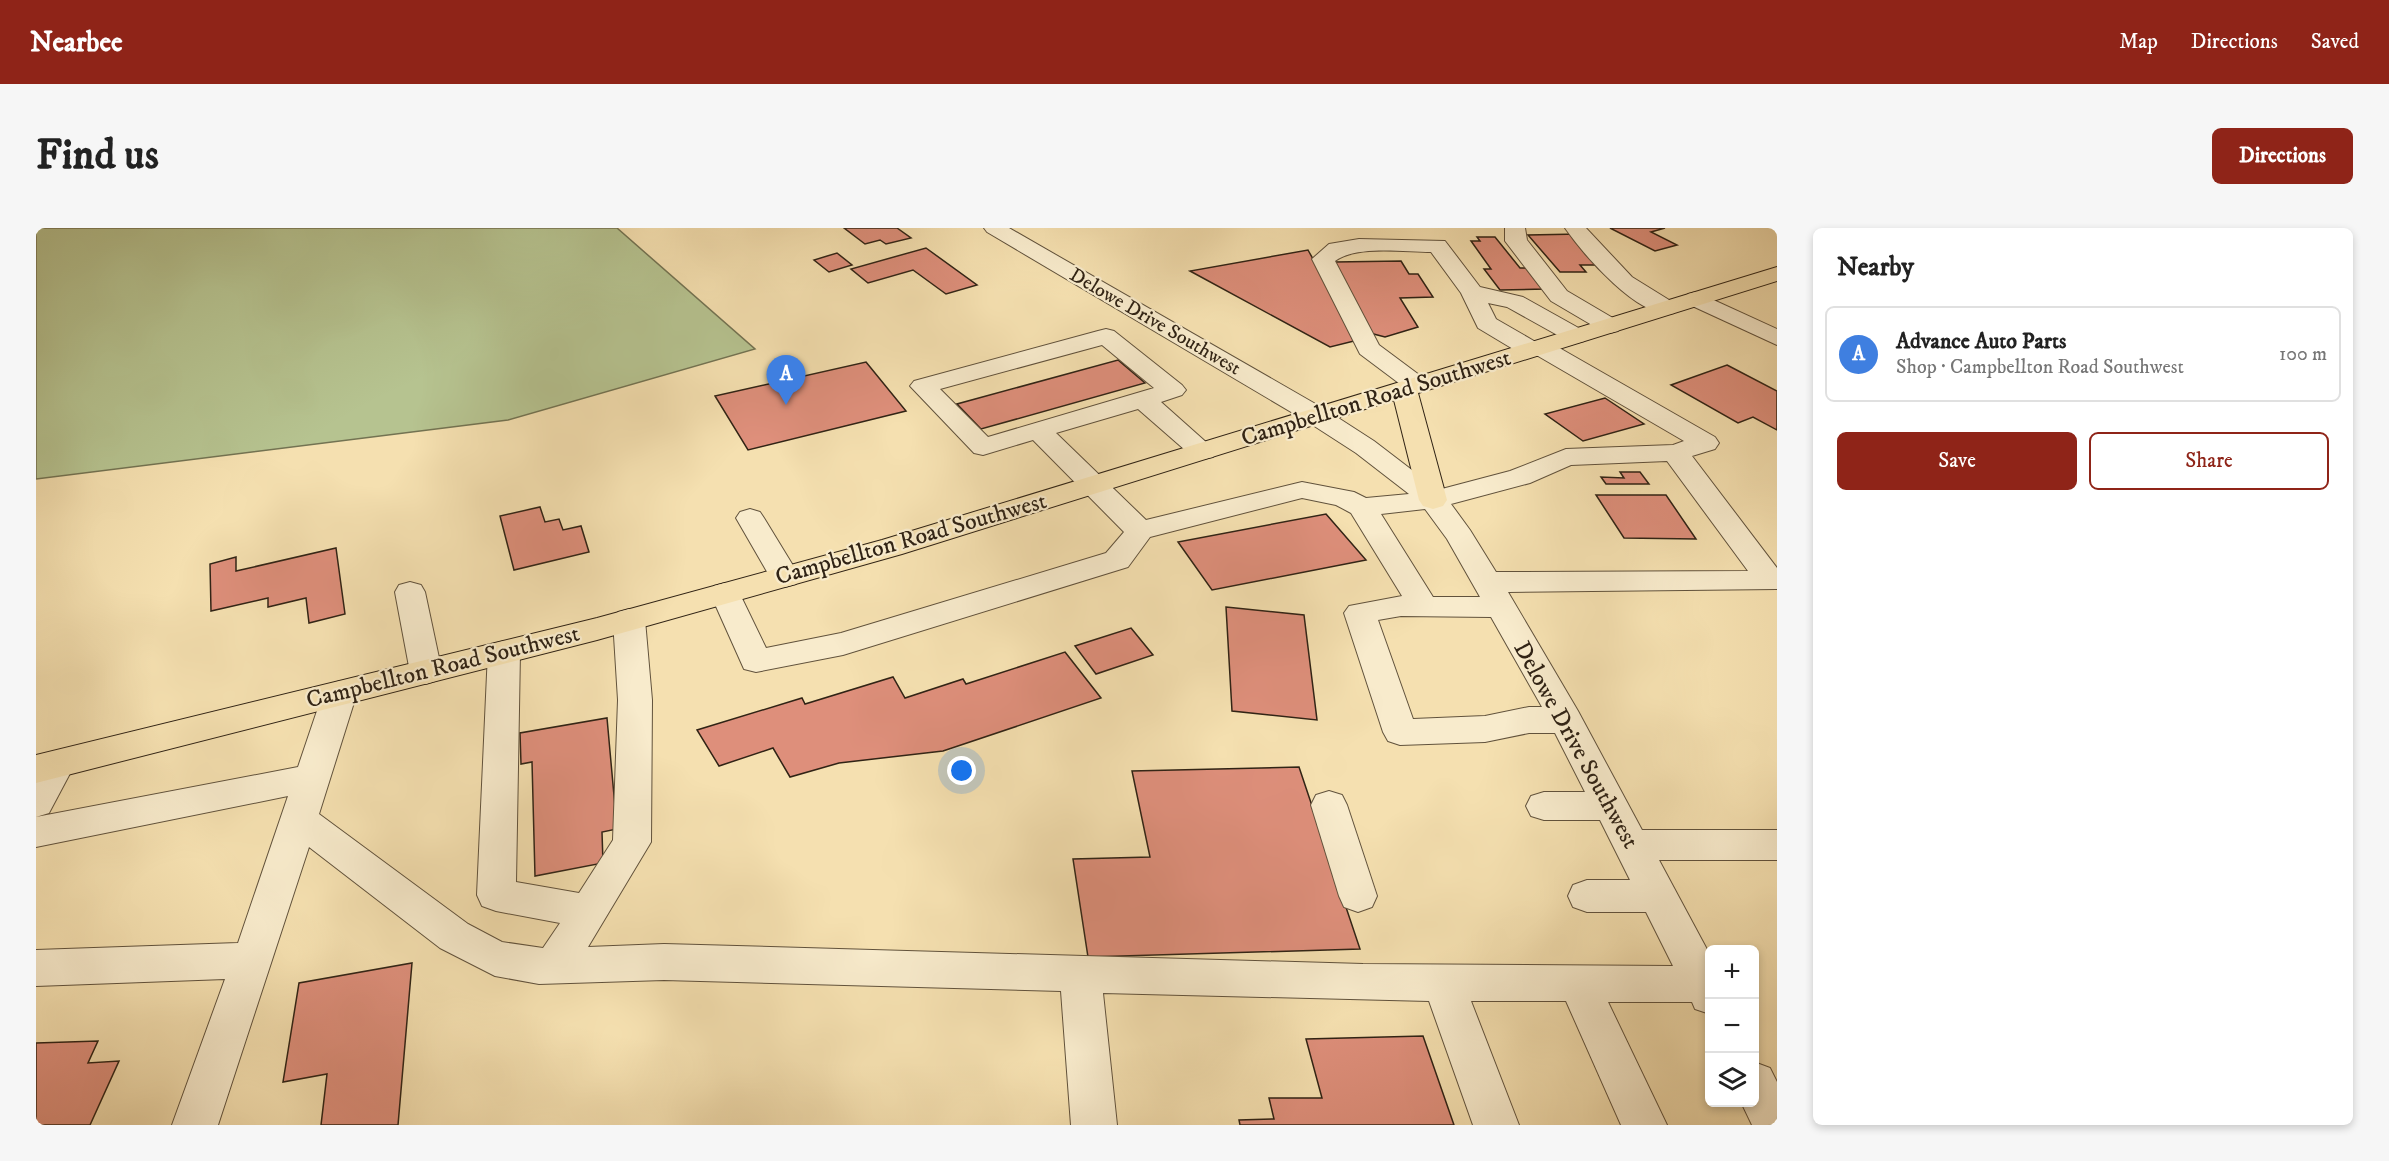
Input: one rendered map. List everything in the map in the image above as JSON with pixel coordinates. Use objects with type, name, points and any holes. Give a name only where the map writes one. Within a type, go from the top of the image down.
[{"type":"main road","name":"Campbellton Road Southwest","points":[[46,766],[629,620],[892,547],[1777,274]]},
{"type":"main road","points":[[1411,387],[1420,458],[1433,500]]},
{"type":"street","name":"Delowe Drive Southwest","points":[[994,228],[1317,416],[1365,447],[1433,500],[1460,537],[1566,720],[1705,988]]},
{"type":"street","points":[[1515,228],[1516,241],[1559,296],[1610,326]]},
{"type":"street","points":[[1575,228],[1624,282],[1636,292],[1666,308]]},
{"type":"street","points":[[1362,507],[1433,500],[1520,477],[1566,457],[1675,453],[1707,443],[1486,322],[1472,291],[1437,246],[1359,245],[1337,249],[1323,259],[1369,349],[1411,387]]},
{"type":"street","points":[[1472,291],[1515,302],[1576,336]]},
{"type":"street","points":[[1695,299],[1776,335]]},
{"type":"street","points":[[1106,336],[1173,390],[1142,399],[1039,430],[983,447],[923,386],[1106,336]]},
{"type":"street","points":[[1142,399],[1203,451]]},
{"type":"street","points":[[1039,430],[1140,531]]},
{"type":"street","points":[[1566,720],[1529,720],[1485,729],[1400,732],[1360,613],[1493,595],[1771,581],[1675,453]]},
{"type":"street","points":[[725,593],[756,661],[843,644],[1117,560],[1140,531],[1302,490],[1344,498],[1362,507],[1424,606]]},
{"type":"street","points":[[750,518],[785,577]]},
{"type":"street","points":[[410,592],[426,672]]},
{"type":"street","points":[[554,966],[632,842],[635,700],[629,620]]},
{"type":"street","points":[[504,652],[496,895],[588,911]]},
{"type":"street","points":[[195,1125],[340,693]]},
{"type":"street","points":[[36,803],[46,766]]},
{"type":"street","points":[[36,832],[312,778]]},
{"type":"street","points":[[1329,805],[1358,896]]},
{"type":"street","points":[[1544,806],[1611,806]]},
{"type":"street","points":[[299,819],[454,936],[495,958],[539,966],[664,962],[1080,974],[1580,984],[1705,990]]},
{"type":"street","points":[[1631,845],[1777,845]]},
{"type":"street","points":[[1587,896],[1658,896]]},
{"type":"street","points":[[36,968],[251,960]]},
{"type":"street","points":[[1080,974],[1094,1125]]},
{"type":"street","points":[[1443,982],[1496,1125]]},
{"type":"street","points":[[1580,984],[1644,1125]]},
{"type":"street","points":[[1759,1091],[1776,1125]]},
{"type":"green space","points":[[36,228],[617,228],[755,349],[508,420],[36,479]]},
{"type":"building","points":[[844,228],[897,228],[911,238],[886,244],[880,240],[865,244]]},
{"type":"building","points":[[1610,228],[1665,228],[1651,232],[1677,245],[1655,251]]},
{"type":"building","points":[[1580,234],[1607,265],[1580,265],[1586,272],[1560,272],[1528,235]]},
{"type":"building","points":[[1477,237],[1495,237],[1520,268],[1529,268],[1545,289],[1500,290],[1484,269],[1491,269],[1471,241],[1480,241]]},
{"type":"building","points":[[926,248],[977,285],[946,294],[913,270],[868,283],[851,269]]},
{"type":"building","points":[[1308,250],[1358,340],[1330,347],[1190,271]]},
{"type":"building","points":[[837,253],[852,265],[829,272],[814,260]]},
{"type":"building","points":[[1401,261],[1409,274],[1418,274],[1433,297],[1400,298],[1418,327],[1385,337],[1366,332],[1335,262]]},
{"type":"building","points":[[1118,360],[1145,383],[981,429],[957,404]]},
{"type":"building","points":[[866,362],[906,411],[748,450],[715,396]]},
{"type":"building","points":[[1727,365],[1777,391],[1777,430],[1753,417],[1738,423],[1671,385]]},
{"type":"building","points":[[1605,398],[1644,424],[1583,441],[1545,414]]},
{"type":"building","points":[[1620,472],[1640,472],[1649,484],[1606,484],[1601,477],[1624,478]]},
{"type":"building","points":[[1596,495],[1666,495],[1696,539],[1624,538]]},
{"type":"building","points":[[540,507],[545,522],[559,519],[563,530],[581,526],[589,552],[514,570],[500,516]]},
{"type":"building","points":[[1326,514],[1366,560],[1212,590],[1178,542]]},
{"type":"building","points":[[336,548],[345,614],[309,623],[306,598],[268,607],[268,598],[211,611],[210,564],[236,557],[236,571]]},
{"type":"building","points":[[1226,607],[1304,615],[1317,720],[1232,711]]},
{"type":"building","points":[[1131,628],[1153,655],[1096,674],[1075,646]]},
{"type":"building","points":[[1065,652],[1101,698],[943,751],[839,763],[790,777],[773,748],[719,766],[697,730],[802,698],[805,704],[893,677],[905,698],[963,679],[966,684]]},
{"type":"building","points":[[607,718],[617,829],[602,832],[603,863],[535,876],[532,762],[521,764],[520,733]]},
{"type":"building","points":[[1299,767],[1360,949],[1088,957],[1073,859],[1150,857],[1132,771]]},
{"type":"building","points":[[412,963],[398,1125],[321,1125],[327,1074],[283,1082],[299,983]]},
{"type":"building","points":[[1423,1036],[1454,1125],[1240,1125],[1239,1120],[1274,1119],[1269,1098],[1322,1098],[1306,1039]]},
{"type":"building","points":[[98,1041],[88,1063],[119,1061],[90,1125],[36,1125],[36,1043]]},
{"type":"place","name":"Advance Auto Parts","points":[[786,405]]}]
